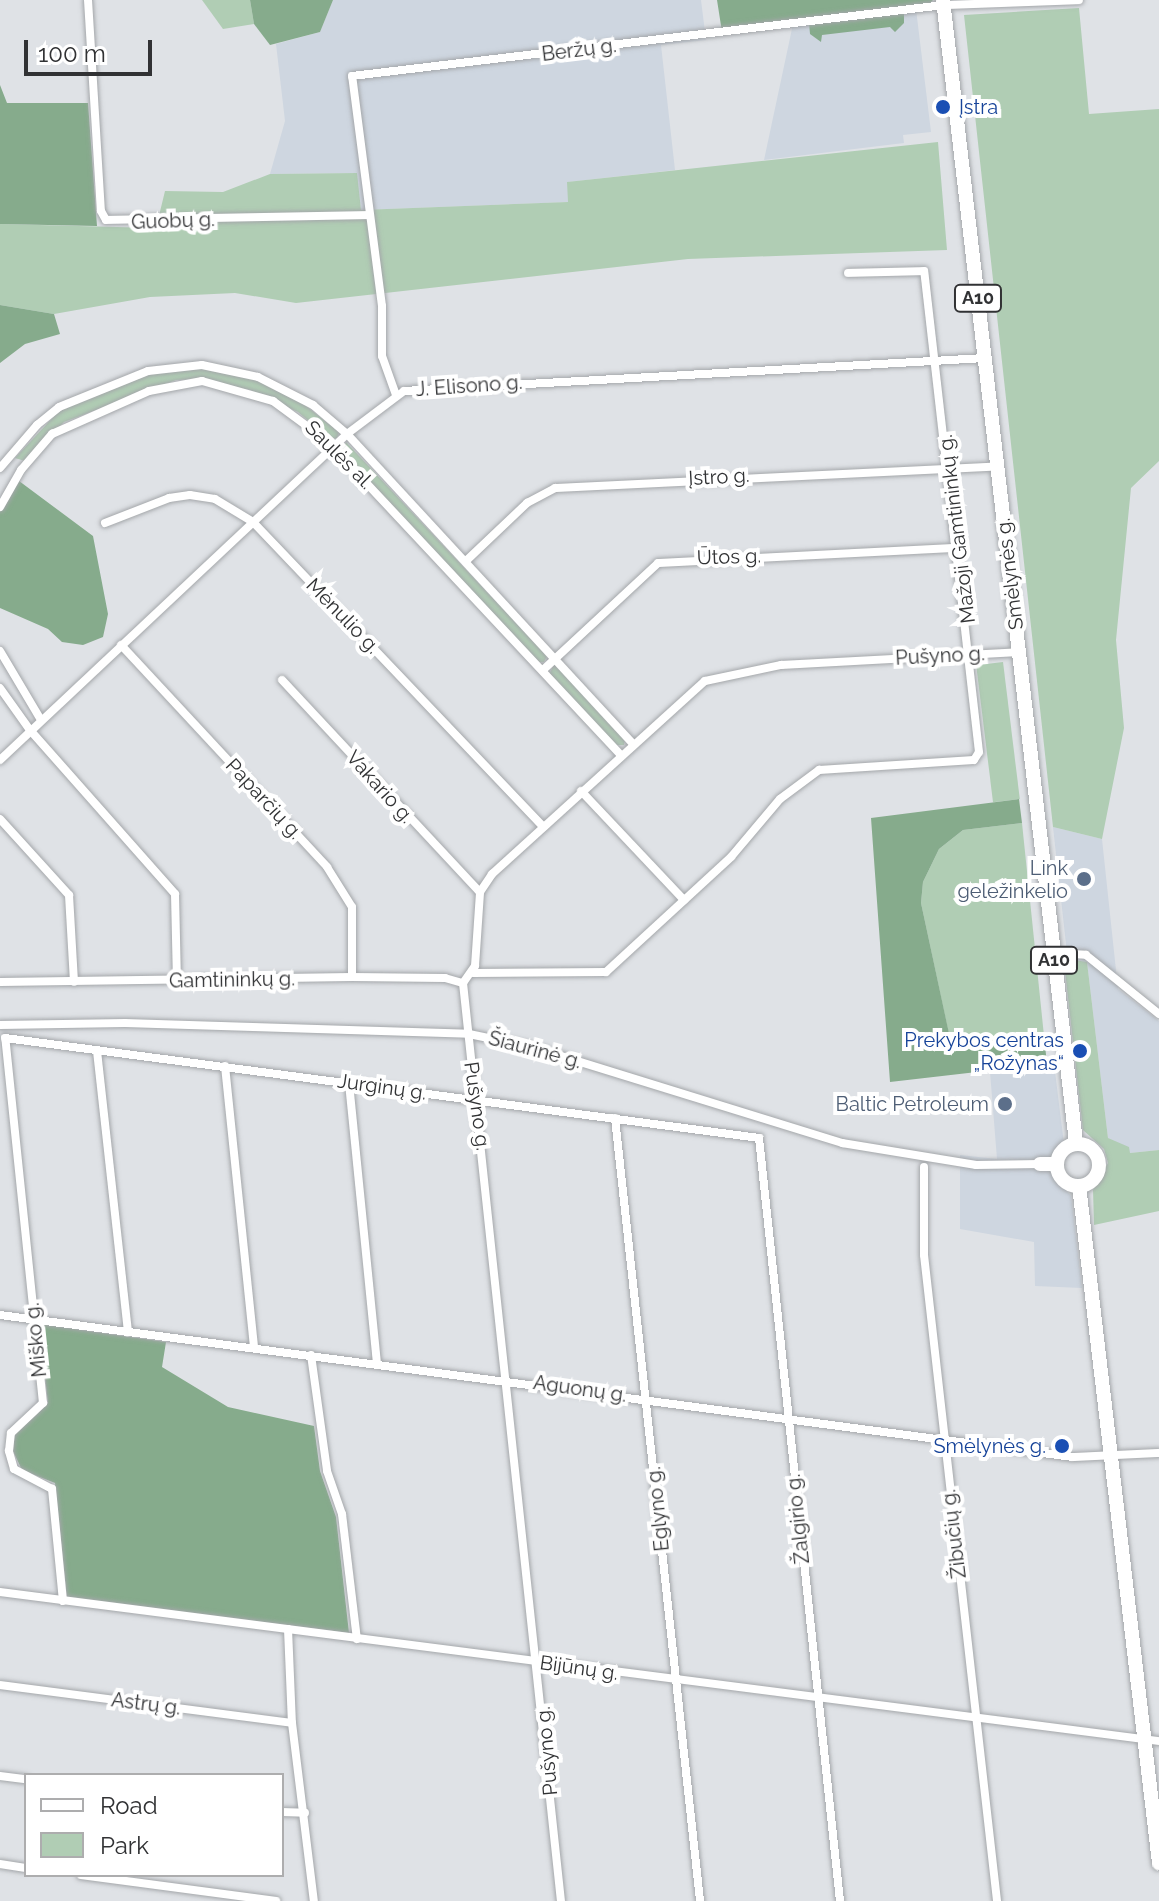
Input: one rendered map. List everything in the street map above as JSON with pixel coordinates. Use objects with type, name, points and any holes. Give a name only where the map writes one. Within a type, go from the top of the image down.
[{"type":"main road","name":"Smėlynės g.","points":[[944,3],[1076,1143]]},
{"type":"main road","points":[[1076,1143],[1091,1147],[1099,1165],[1093,1180],[1079,1186],[1063,1180],[1056,1164],[1062,1150],[1076,1143]]},
{"type":"main road","name":"Šiaurinė g.","points":[[1040,1164],[1056,1164]]},
{"type":"main road","points":[[1079,1186],[1111,1458],[1152,1740],[1159,1863]]},
{"type":"street","name":"Guobų g.","points":[[88,0],[101,211],[106,220],[367,215]]},
{"type":"street","points":[[944,3],[1079,0]]},
{"type":"street","name":"Beržų g.","points":[[367,215],[352,76],[944,3]]},
{"type":"street","points":[[367,215],[382,306],[382,356],[396,395]]},
{"type":"street","name":"Mažoji Gamtininkų g.","points":[[473,973],[606,972],[731,857],[780,799],[819,770],[974,760],[979,752],[972,655],[924,271],[848,273]]},
{"type":"street","name":"J. Elisono g.","points":[[0,760],[347,434],[396,395],[427,387],[985,358]]},
{"type":"street","name":"Saulės al.","points":[[0,468],[59,407],[177,365],[215,366],[258,377],[313,405],[347,434],[556,656],[633,744]]},
{"type":"street","name":"Saulės al.","points":[[0,507],[21,470],[52,434],[68,424],[177,383],[225,385],[273,401],[334,447],[621,755]]},
{"type":"street","points":[[7,458],[21,470]]},
{"type":"street","name":"Įstro g.","points":[[467,560],[527,503],[555,488],[997,466]]},
{"type":"street","name":"Mėnulio g.","points":[[105,523],[169,498],[190,495],[215,499],[253,522],[543,827]]},
{"type":"street","name":"Ūtos g.","points":[[543,670],[658,563],[959,548]]},
{"type":"street","name":"Paparčių g.","points":[[121,645],[327,867],[352,907],[352,977]]},
{"type":"street","points":[[0,651],[41,720]]},
{"type":"street","name":"Pušyno g.","points":[[480,892],[543,827],[684,695],[730,672],[1019,652]]},
{"type":"street","name":"Vakario g.","points":[[282,680],[480,892]]},
{"type":"street","points":[[0,688],[30,730],[175,894],[177,981]]},
{"type":"street","points":[[581,791],[684,900]]},
{"type":"street","points":[[0,819],[69,895],[74,982]]},
{"type":"street","points":[[463,983],[473,973],[479,948],[480,892]]},
{"type":"street","points":[[1053,953],[1086,955],[1159,1014]]},
{"type":"street","name":"Gamtininkų g.","points":[[0,982],[352,977],[463,983]]},
{"type":"street","name":"Pušyno g.","points":[[463,983],[539,1662],[561,1901]]},
{"type":"street","name":"Šiaurinė g.","points":[[0,1025],[125,1023],[469,1034],[532,1047],[842,1143],[976,1165],[1040,1164]]},
{"type":"street","name":"Jurginų g.","points":[[5,1038],[759,1138]]},
{"type":"street","name":"Miško g.","points":[[5,1038],[43,1403],[11,1433],[9,1451],[14,1469],[52,1489],[63,1601]]},
{"type":"street","points":[[97,1051],[128,1332]]},
{"type":"street","points":[[225,1066],[254,1348]]},
{"type":"street","points":[[349,1083],[377,1364]]},
{"type":"street","name":"Eglyno g.","points":[[615,1118],[700,1901]]},
{"type":"street","name":"Žalgirio g.","points":[[759,1138],[816,1698],[840,1901]]},
{"type":"street","name":"Žibučių g.","points":[[924,1167],[924,1255],[997,1901]]},
{"type":"street","name":"Aguonų g.","points":[[0,1315],[943,1439],[1111,1458],[1159,1453]]},
{"type":"street","points":[[311,1355],[327,1471],[342,1514],[357,1639]]},
{"type":"street","name":"Bijūnų g.","points":[[0,1592],[676,1682],[1152,1740]]},
{"type":"street","points":[[288,1629],[292,1723],[314,1901]]},
{"type":"street","name":"Astrų g.","points":[[0,1685],[292,1723]]},
{"type":"street","points":[[0,1776],[24,1779]]},
{"type":"street","points":[[284,1812],[305,1813]]},
{"type":"street","points":[[0,1864],[24,1868]]},
{"type":"street","points":[[96,1877],[276,1901]]},
{"type":"shaded area","points":[[333,0],[701,0],[706,40],[661,45],[675,170],[568,182],[569,202],[361,210],[356,173],[270,174],[285,121],[276,44],[320,32]]},
{"type":"shaded area","points":[[916,9],[931,132],[903,135],[904,143],[764,160],[793,24]]},
{"type":"shaded area","points":[[1053,827],[1102,839],[1118,989],[1159,1021],[1159,1150],[1130,1153],[1108,1138],[1087,962],[1068,962]]},
{"type":"shaded area","points":[[1054,1063],[1064,1144],[1050,1157],[1051,1173],[1071,1196],[1082,1288],[1035,1286],[1034,1242],[960,1229],[960,1155],[997,1159],[990,1072]]},
{"type":"green space","points":[[202,0],[250,0],[254,24],[223,29]]},
{"type":"green space","points":[[250,0],[333,0],[320,32],[270,45],[254,24]]},
{"type":"green space","points":[[717,0],[933,0],[926,8],[904,10],[904,23],[895,32],[890,27],[822,35],[821,42],[810,34],[809,23],[722,32]]},
{"type":"green space","points":[[1079,8],[1089,114],[1159,109],[1159,461],[1131,488],[1116,640],[1124,728],[1102,839],[1053,827],[964,15]]},
{"type":"green space","points":[[0,85],[7,103],[88,103],[97,226],[0,224]]},
{"type":"green space","points":[[938,142],[947,250],[688,259],[296,303],[235,293],[150,297],[54,314],[0,305],[0,224],[156,228],[165,191],[223,192],[270,174],[357,173],[361,210],[568,202],[567,182]]},
{"type":"green space","points":[[0,305],[54,314],[60,334],[25,344],[0,363]]},
{"type":"green space","points":[[200,366],[256,379],[301,402],[339,432],[337,438],[330,439],[298,412],[250,390],[201,379],[176,380],[64,422],[25,461],[15,458],[60,410],[148,375]]},
{"type":"green space","points":[[346,442],[547,656],[544,662],[537,662],[342,452]]},
{"type":"green space","points":[[15,478],[93,536],[108,614],[103,637],[83,645],[62,642],[48,629],[0,608],[0,507]]},
{"type":"green space","points":[[1003,662],[1020,799],[993,802],[976,665]]},
{"type":"green space","points":[[554,664],[625,739],[624,745],[616,745],[549,675]]},
{"type":"green space","points":[[1019,799],[1022,823],[963,830],[939,849],[923,882],[921,903],[950,1038],[1044,1036],[1047,1064],[890,1082],[871,818]]},
{"type":"green space","points":[[1022,823],[1044,1036],[950,1039],[921,903],[923,882],[939,849],[963,830]]},
{"type":"green space","points":[[1074,960],[1087,962],[1108,1138],[1129,1147],[1130,1153],[1159,1150],[1159,1211],[1094,1225],[1093,1190],[1108,1163],[1104,1149],[1083,1130],[1065,971]]},
{"type":"green space","points":[[39,1324],[166,1342],[162,1367],[228,1407],[314,1426],[320,1471],[336,1517],[349,1633],[67,1598],[55,1483],[22,1470],[13,1451],[15,1433],[48,1403]]},
{"type":"place","name":"Įstra","points":[[943,107]]},
{"type":"place","name":"Link geležinkelio","points":[[1084,879]]},
{"type":"place","name":"Prekybos centras „Rožynas“","points":[[1080,1051]]},
{"type":"place","name":"Baltic Petroleum","points":[[1005,1104]]},
{"type":"place","name":"Smėlynės g.","points":[[1062,1446]]}]
